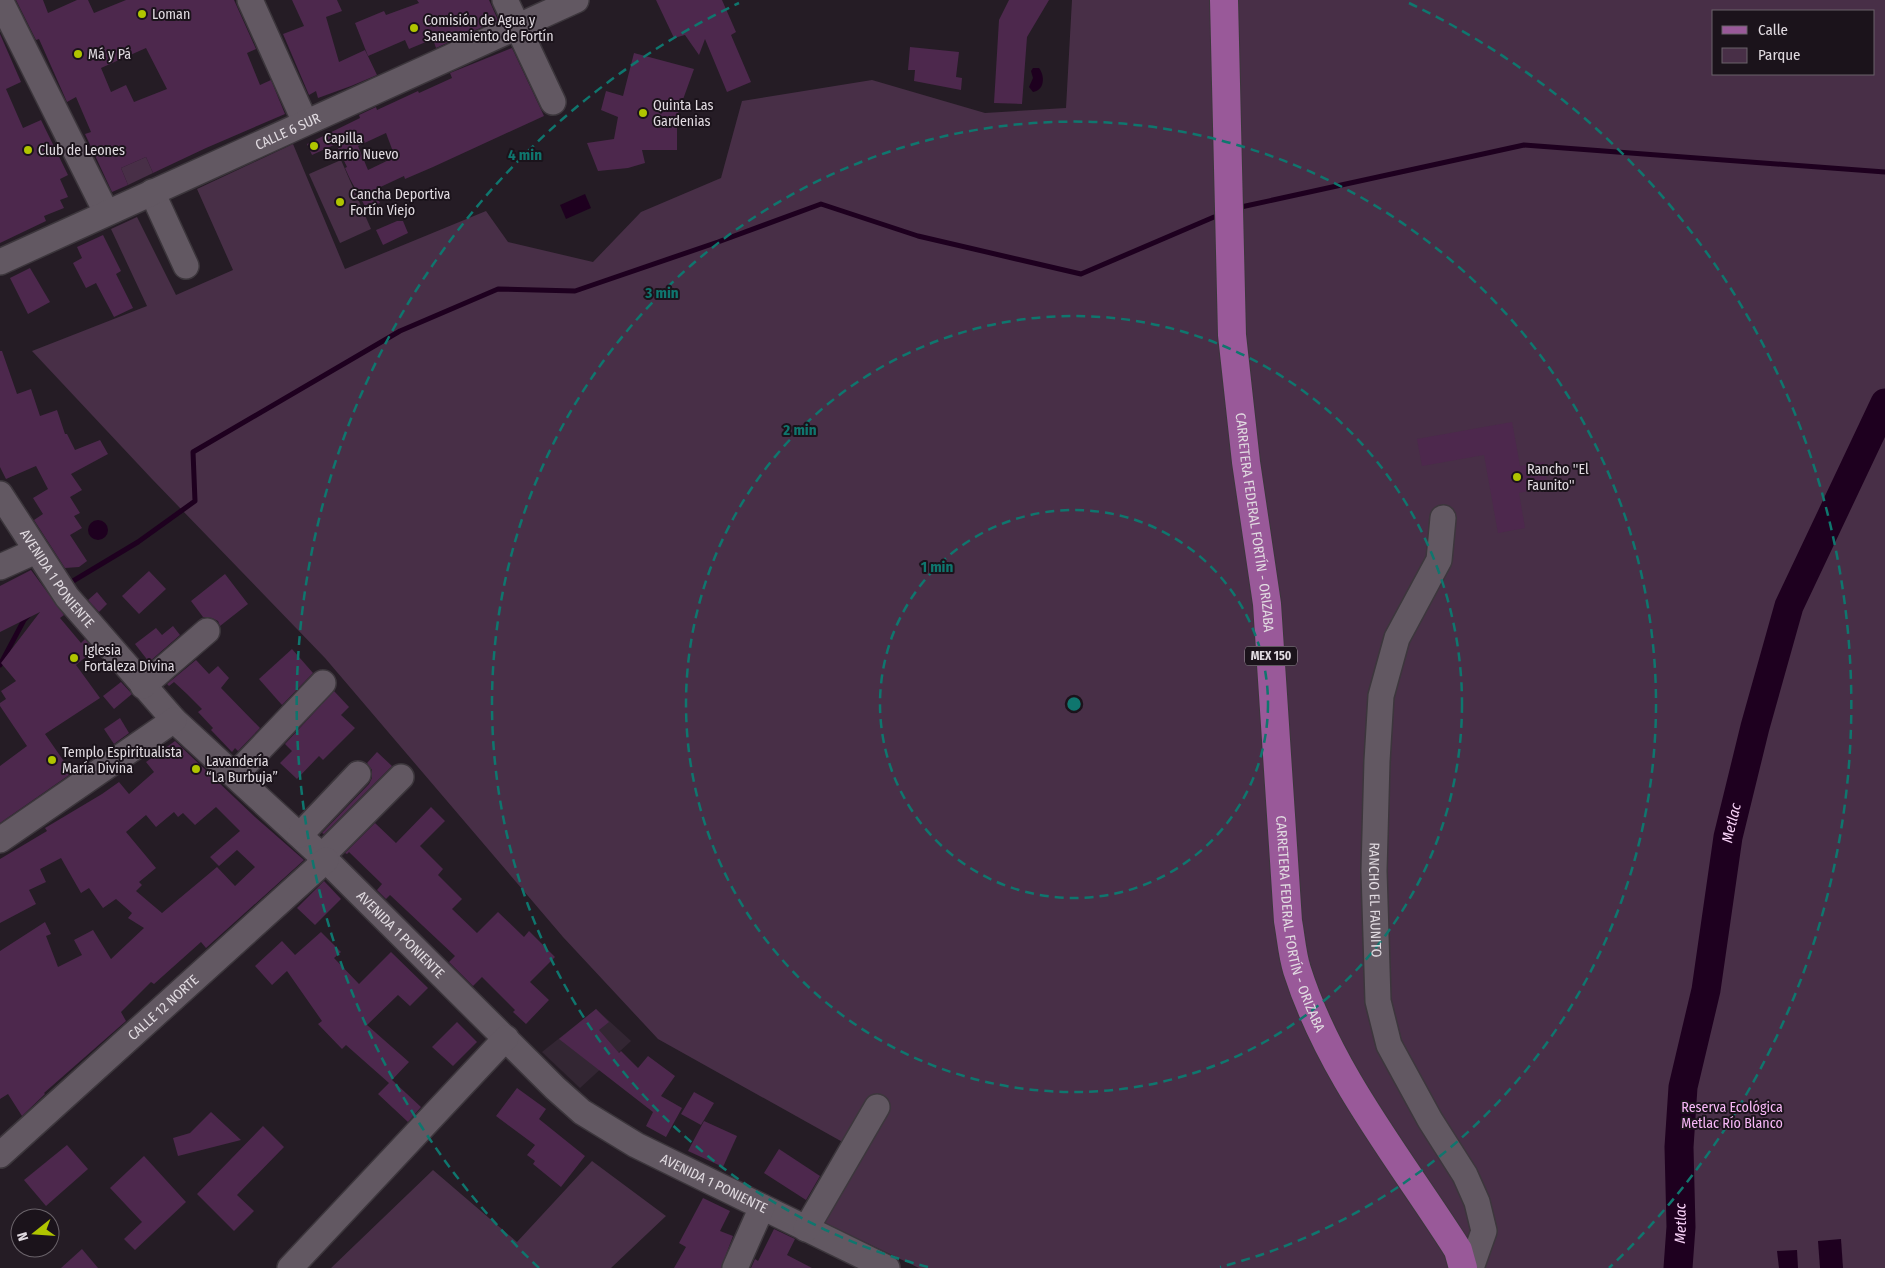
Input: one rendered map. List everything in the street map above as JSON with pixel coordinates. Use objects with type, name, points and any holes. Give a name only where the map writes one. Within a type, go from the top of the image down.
[{"type":"main road","name":"CARRETERA FEDERAL FORTÍN - ORIZABA","points":[[1224,1],[1228,234],[1232,335],[1246,462],[1267,604],[1288,921],[1296,968],[1315,1018],[1336,1062],[1458,1250],[1463,1268]]},
{"type":"street","points":[[0,0],[106,212]]},
{"type":"street","points":[[250,0],[305,122]]},
{"type":"street","points":[[505,0],[553,102]]},
{"type":"street","name":"CALLE 6 SUR","points":[[0,262],[106,212],[576,0]]},
{"type":"street","points":[[152,192],[186,266]]},
{"type":"street","name":"AVENIDA 1 PONIENTE","points":[[0,494],[61,589],[174,720],[324,858],[582,1112],[636,1145],[887,1268]]},
{"type":"street","name":"RANCHO EL FAUNITO","points":[[1443,518],[1439,560],[1397,638],[1381,696],[1374,871],[1378,1001],[1389,1045],[1430,1120],[1465,1175],[1477,1202],[1484,1231],[1471,1268]]},
{"type":"street","points":[[0,567],[36,551]]},
{"type":"street","points":[[143,686],[207,631]]},
{"type":"street","points":[[235,775],[323,683]]},
{"type":"street","points":[[0,840],[174,720]]},
{"type":"street","points":[[300,835],[358,774]]},
{"type":"street","name":"CALLE 12 NORTE","points":[[2,1147],[324,858],[401,777]]},
{"type":"street","points":[[290,1268],[506,1038]]},
{"type":"street","points":[[806,1229],[877,1107]]},
{"type":"street","points":[[735,1268],[762,1207]]},
{"type":"shaded area","points":[[1033,68],[1039,68],[1043,82],[1040,89],[1033,92],[1029,87],[1033,78],[1031,71]]},
{"type":"shaded area","points":[[585,194],[591,208],[566,219],[560,205]]},
{"type":"shaded area","points":[[98,520],[105,523],[108,530],[105,537],[98,540],[91,537],[88,530],[91,523]]},
{"type":"shaded area","points":[[596,1009],[631,1041],[580,1088],[542,1052]]},
{"type":"shaded area","points":[[1841,1239],[1843,1268],[1820,1268],[1818,1241]]},
{"type":"shaded area","points":[[1797,1250],[1798,1268],[1779,1268],[1777,1251]]},
{"type":"green space","name":"Reserva Ecológica Metlac Río Blanco","points":[[1072,0],[1885,0],[1885,1268],[919,1268],[823,1222],[864,1154],[658,1039],[563,937],[325,658],[152,479],[32,351],[147,306],[111,229],[137,217],[176,295],[233,270],[197,189],[293,144],[345,269],[486,211],[508,242],[593,262],[641,212],[721,178],[742,101],[872,80],[985,113],[1066,108]]},
{"type":"green space","points":[[146,157],[153,173],[128,185],[121,168]]},
{"type":"green space","name":"Cancha Deportiva Fortín Viejo","points":[[341,160],[371,229],[340,243],[309,174]]},
{"type":"green space","points":[[592,1161],[666,1216],[611,1268],[331,1268],[433,1170],[517,1242]]},
{"type":"building","points":[[16,0],[43,0],[48,13],[77,0],[88,0],[94,13],[126,0],[234,0],[256,49],[247,53],[260,85],[271,80],[285,114],[153,173],[146,157],[121,168],[128,185],[112,192],[85,134],[91,132],[76,97],[67,102],[39,39],[36,40]],"holes":[[[146,48],[167,89],[134,102],[126,85],[111,92],[101,68]]]},
{"type":"building","points":[[292,0],[337,0],[342,11],[326,17],[339,62],[365,50],[377,75],[318,98],[316,91],[309,95],[283,34],[304,26]]},
{"type":"building","points":[[417,0],[489,0],[498,20],[436,48],[433,39],[409,49],[405,40],[368,56],[355,23],[384,11],[386,15],[419,3]]},
{"type":"building","points":[[656,0],[722,0],[736,32],[731,35],[751,82],[727,92],[705,39],[699,55],[685,35],[674,38]]},
{"type":"building","points":[[1009,0],[1049,0],[1027,37],[1022,104],[994,103],[999,20]]},
{"type":"building","points":[[0,34],[21,82],[6,89],[23,128],[41,120],[68,175],[60,179],[68,197],[60,200],[64,208],[44,216],[46,221],[0,243]]},
{"type":"building","points":[[910,47],[959,52],[956,77],[962,78],[961,90],[914,81],[915,70],[908,70]]},
{"type":"building","points":[[512,48],[544,116],[433,167],[405,179],[404,176],[374,190],[380,203],[366,208],[350,179],[345,168],[347,167],[336,144],[312,155],[307,144],[360,118],[359,115],[376,107],[377,110],[452,78],[450,73]],"holes":[[[386,133],[395,157],[368,170],[358,146]]]},
{"type":"building","name":"Quinta Las Gardenias","points":[[634,53],[694,69],[677,116],[677,150],[642,150],[645,163],[628,168],[598,171],[587,143],[614,139],[618,117],[601,110],[606,91],[623,96]]},
{"type":"building","points":[[397,221],[403,221],[408,233],[383,245],[376,230]]},
{"type":"building","points":[[103,235],[121,271],[116,274],[133,308],[114,317],[96,283],[86,288],[73,263],[82,258],[77,247]]},
{"type":"building","points":[[30,268],[50,302],[28,314],[10,278]]},
{"type":"building","points":[[0,351],[2,351],[17,394],[31,389],[40,416],[57,410],[65,434],[67,434],[75,450],[100,440],[108,454],[71,474],[82,490],[70,497],[80,513],[74,516],[82,528],[70,535],[87,561],[79,567],[65,568],[34,520],[43,514],[33,498],[48,489],[36,466],[6,479],[0,467]]},
{"type":"building","name":"Rancho ''El Faunito''","points":[[1512,422],[1520,466],[1544,462],[1548,487],[1519,493],[1525,528],[1498,533],[1484,455],[1422,466],[1417,439]]},
{"type":"building","points":[[31,570],[64,615],[60,618],[81,643],[85,639],[94,650],[76,665],[100,698],[45,734],[72,773],[0,823],[0,766],[27,746],[0,706],[0,703],[6,699],[1,691],[16,681],[1,663],[40,612],[0,632],[0,586]]},
{"type":"building","points":[[149,571],[166,589],[139,614],[122,596]]},
{"type":"building","points":[[225,574],[248,604],[220,626],[218,621],[203,617],[191,601]]},
{"type":"building","points":[[97,592],[107,604],[99,612],[88,600]]},
{"type":"building","points":[[173,626],[180,635],[149,662],[135,644],[156,628],[162,635]]},
{"type":"building","points":[[292,649],[313,673],[282,705],[259,679]]},
{"type":"building","points":[[196,660],[209,674],[218,666],[229,678],[221,688],[260,728],[238,751],[235,748],[232,752],[211,730],[213,728],[198,712],[202,709],[187,694],[174,682],[169,686],[167,684]]},
{"type":"building","points":[[121,682],[132,694],[114,709],[103,696]]},
{"type":"building","points":[[334,691],[349,707],[341,715],[355,728],[323,760],[319,756],[297,779],[280,763],[292,751],[285,744]]},
{"type":"building","points":[[120,718],[129,733],[114,744],[104,729]]},
{"type":"building","points":[[175,741],[255,817],[304,860],[206,948],[201,942],[154,984],[151,982],[121,1012],[126,1021],[44,1093],[22,1116],[8,1094],[0,1099],[0,951],[45,922],[51,934],[46,936],[58,967],[82,955],[74,940],[93,930],[111,959],[144,928],[128,918],[132,913],[116,899],[103,908],[89,888],[81,893],[61,858],[40,869],[46,882],[29,890],[36,904],[0,923],[0,859],[47,831],[45,828],[119,782],[129,794],[154,772],[146,762]],"holes":[[[216,807],[240,831],[210,857],[219,866],[237,850],[255,867],[235,886],[217,867],[162,913],[136,891],[142,885],[139,882],[156,868],[126,832],[146,815],[156,827],[174,812],[178,817],[183,813],[195,825]]]},
{"type":"building","points":[[377,752],[392,766],[324,834],[322,833],[369,784],[372,778],[372,770],[367,763]]},
{"type":"building","points":[[431,807],[445,821],[420,846],[443,869],[438,875],[462,899],[452,909],[477,933],[498,912],[524,937],[529,931],[555,957],[530,982],[549,1000],[526,1024],[513,1012],[515,1010],[482,977],[473,986],[449,962],[455,956],[390,895],[386,899],[377,890],[382,884],[349,852],[345,853],[375,823],[396,843]]},
{"type":"building","points":[[324,881],[341,899],[315,925],[297,908]]},
{"type":"building","points":[[321,932],[341,952],[334,958],[359,984],[391,952],[428,988],[410,1006],[398,995],[367,1025],[409,1062],[392,1080],[421,1107],[408,1122],[378,1094],[389,1083],[346,1045],[342,1049],[318,1024],[322,1021],[287,971],[272,985],[255,966],[282,941],[295,955]]},
{"type":"building","points":[[596,1009],[609,1022],[599,1030],[619,1053],[621,1051],[638,1068],[648,1056],[675,1076],[661,1096],[682,1108],[666,1137],[646,1126],[653,1112],[559,1039]]},
{"type":"building","points":[[457,1022],[477,1042],[453,1066],[432,1047]]},
{"type":"building","points":[[517,1088],[546,1109],[539,1119],[585,1156],[561,1187],[533,1164],[535,1161],[527,1155],[535,1145],[496,1116]]},
{"type":"building","points":[[694,1092],[714,1103],[701,1125],[681,1114]]},
{"type":"building","points":[[211,1112],[241,1140],[178,1156],[173,1138],[190,1133]]},
{"type":"building","points":[[704,1121],[737,1136],[723,1167],[688,1151]]},
{"type":"building","points":[[263,1126],[284,1147],[237,1195],[254,1211],[234,1231],[197,1194]]},
{"type":"building","points":[[67,1145],[88,1169],[46,1206],[24,1180]]},
{"type":"building","points":[[779,1149],[820,1176],[806,1200],[764,1173]]},
{"type":"building","points":[[144,1156],[186,1202],[135,1250],[124,1239],[142,1222],[110,1188]]},
{"type":"building","points":[[703,1198],[730,1211],[720,1231],[733,1236],[721,1268],[674,1268],[686,1247],[679,1243]]},
{"type":"building","points":[[774,1229],[795,1239],[787,1255],[812,1268],[751,1268],[755,1259],[758,1261]]},
{"type":"building","points":[[82,1249],[98,1268],[61,1268]]},
{"type":"waterway","points":[[1241,207],[1524,145],[1885,172]]},
{"type":"waterway","points":[[68,584],[138,542],[195,501],[193,452],[400,331],[498,289],[575,291],[821,204],[918,236],[1081,274],[1214,217]]},
{"type":"waterway","name":"Metlac","points":[[1678,1268],[1681,1227],[1679,1147],[1683,1087],[1706,990],[1728,837],[1755,727],[1789,606],[1885,403]]},
{"type":"waterway","points":[[0,665],[28,616]]},
{"type":"place","name":"Loman","points":[[142,14]]},
{"type":"place","name":"Comisión de Agua y Saneamiento de Fortín","points":[[414,28]]},
{"type":"place","name":"Má y Pá","points":[[78,54]]},
{"type":"place","name":"Quinta Las Gardenias","points":[[643,113]]},
{"type":"place","name":"Capilla Barrio Nuevo","points":[[314,146]]},
{"type":"place","name":"Club de Leones","points":[[28,150]]},
{"type":"place","name":"Cancha Deportiva Fortín Viejo","points":[[340,202]]},
{"type":"place","name":"Rancho ''El Faunito''","points":[[1517,477]]},
{"type":"place","name":"Iglesia Fortaleza Divina","points":[[74,658]]},
{"type":"place","name":"Templo Espiritualista María Divina","points":[[52,760]]},
{"type":"place","name":"Lavandería “La Burbuja”","points":[[196,769]]}]
